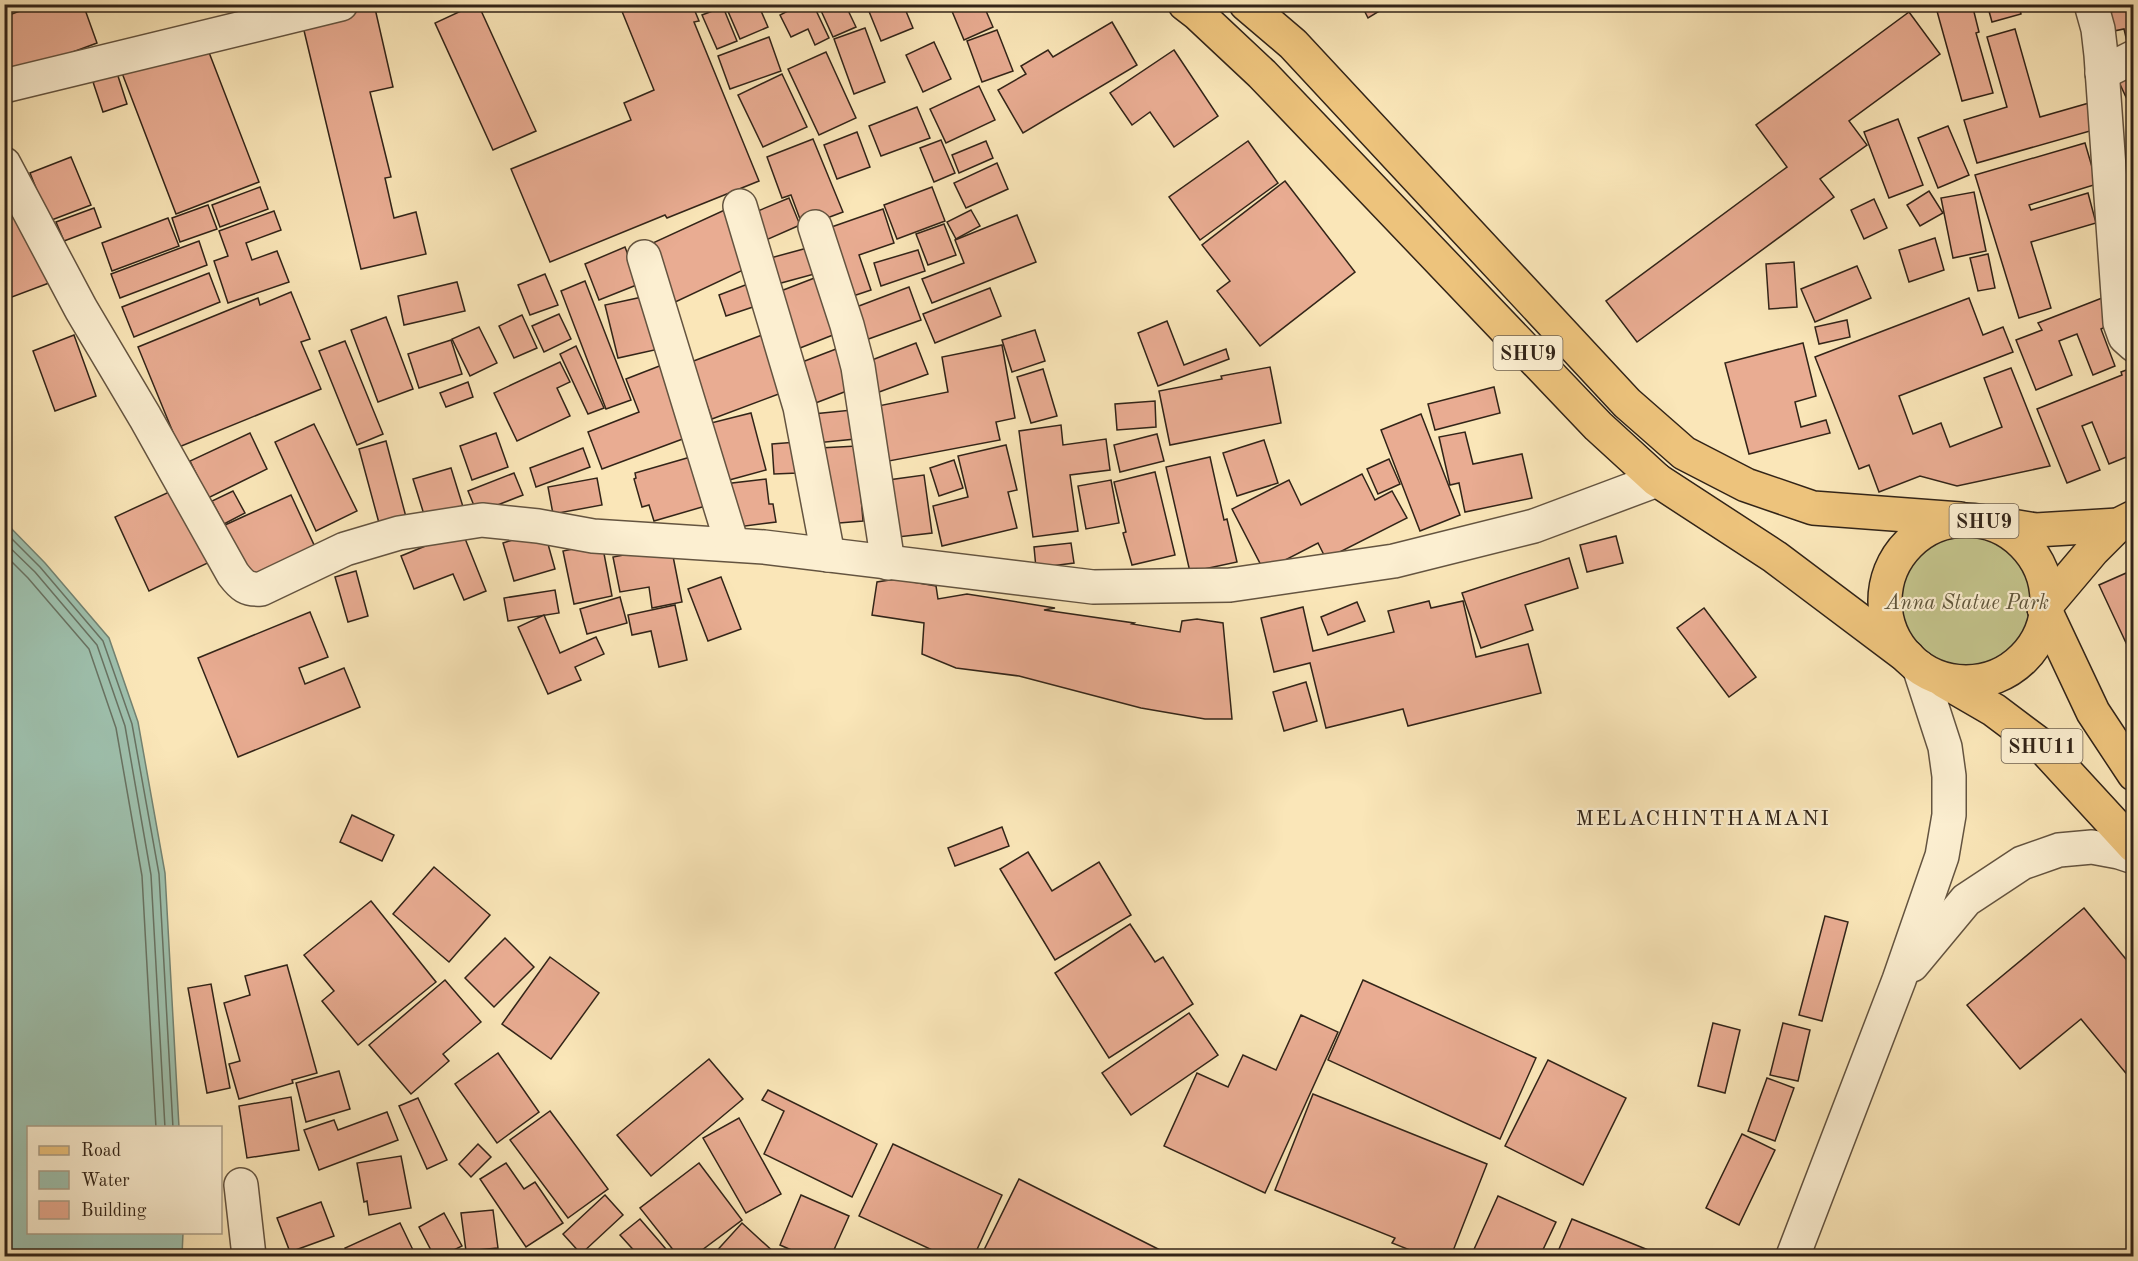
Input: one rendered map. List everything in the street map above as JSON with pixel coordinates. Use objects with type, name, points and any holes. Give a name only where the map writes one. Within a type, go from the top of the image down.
[{"type":"main road","name":"SHU9","points":[[1185,4],[1262,74],[1598,426],[1657,480],[1775,557],[1919,666],[1949,680],[1969,682],[1989,679],[2008,671],[2025,658],[2037,641],[2045,622],[2044,575],[2031,551],[2012,533],[1974,520],[1935,525],[1913,539],[1896,559],[1887,584],[1886,610],[1893,636],[1919,666]]},
{"type":"main road","name":"SHU9","points":[[1246,4],[1293,44],[1627,403],[1684,453],[1746,485],[1813,508],[1974,520],[2036,530],[2126,521]]},
{"type":"main road","name":"SHU9","points":[[2044,608],[2092,550],[2126,521]]},
{"type":"main road","name":"SHU11","points":[[2044,608],[2093,712],[2133,774]]},
{"type":"main road","name":"SHU11","points":[[1919,666],[1994,710],[2042,746],[2133,846]]},
{"type":"street","points":[[4,86],[341,4]]},
{"type":"street","points":[[2091,4],[2097,29],[2102,73],[2120,323],[2121,330],[2129,343],[2133,345]]},
{"type":"street","points":[[2102,73],[2133,57]]},
{"type":"street","points":[[4,164],[81,309],[241,585],[250,590],[261,589],[345,549],[399,533],[482,520],[538,526],[594,536],[732,544],[1093,587],[1230,585],[1406,558],[1533,525],[1657,480]]},
{"type":"street","points":[[740,206],[800,407],[828,555]]},
{"type":"street","points":[[815,226],[858,367],[888,562]]},
{"type":"street","points":[[644,257],[732,544]]},
{"type":"street","points":[[1793,1257],[1899,980],[1942,856],[1949,815],[1949,776],[1945,747],[1919,666]]},
{"type":"street","points":[[1899,980],[1966,900],[2022,863],[2059,850],[2092,847],[2133,857]]},
{"type":"street","points":[[241,1185],[249,1257]]},
{"type":"green space","name":"Anna Statue Park","points":[[1967,526],[1996,531],[2021,548],[2038,573],[2043,602],[2038,631],[2021,656],[1996,673],[1967,678],[1938,673],[1913,656],[1896,631],[1891,602],[1896,573],[1913,548],[1938,531]]},
{"type":"water","points":[[5,522],[45,563],[109,638],[138,722],[165,873],[179,1126],[27,1126],[27,1234],[183,1234],[182,1256],[5,1256]]},
{"type":"building","points":[[38,4],[53,4],[54,8],[65,4],[83,4],[97,43],[11,75],[4,57],[4,17]]},
{"type":"building","points":[[357,4],[374,4],[393,87],[370,92],[391,177],[385,178],[394,218],[416,212],[426,254],[361,269],[301,18]]},
{"type":"building","points":[[478,4],[536,131],[493,150],[435,23]]},
{"type":"building","points":[[619,4],[692,4],[699,21],[694,22],[759,181],[667,218],[665,215],[550,262],[511,169],[631,120],[624,103],[654,90]]},
{"type":"building","points":[[736,4],[758,4],[768,27],[740,39],[727,9]]},
{"type":"building","points":[[801,4],[813,4],[829,38],[815,45],[808,29],[791,37],[780,15]]},
{"type":"building","points":[[818,4],[845,4],[856,27],[833,37]]},
{"type":"building","points":[[866,4],[903,4],[913,28],[881,41]]},
{"type":"building","points":[[949,4],[983,4],[993,27],[964,40]]},
{"type":"building","points":[[1361,4],[1391,4],[1368,18]]},
{"type":"building","points":[[1935,4],[1972,4],[1979,32],[1976,33],[1993,93],[1962,101]]},
{"type":"building","points":[[1987,4],[2019,4],[2021,14],[1992,22]]},
{"type":"building","points":[[723,7],[737,41],[717,49],[702,15]]},
{"type":"building","points":[[2134,7],[2134,45],[2128,46],[2124,29],[2104,33],[2100,14]]},
{"type":"building","points":[[1909,12],[1940,54],[1849,121],[1867,145],[1820,179],[1834,197],[1637,342],[1606,301],[1787,167],[1756,125]]},
{"type":"building","points":[[1112,22],[1137,65],[1023,133],[998,90],[1026,74],[1021,66],[1048,50],[1053,57]]},
{"type":"building","points":[[865,28],[885,82],[854,94],[834,39]]},
{"type":"building","points":[[2015,29],[2040,117],[2089,103],[2097,129],[1977,163],[1964,120],[2007,107],[1987,37]]},
{"type":"building","points":[[997,30],[1013,71],[982,82],[967,41]]},
{"type":"building","points":[[769,37],[781,71],[730,89],[718,56]]},
{"type":"building","points":[[205,42],[259,182],[176,214],[122,73]]},
{"type":"building","points":[[934,42],[951,79],[923,92],[906,55]]},
{"type":"building","points":[[1174,50],[1218,116],[1174,147],[1150,112],[1132,125],[1110,93]]},
{"type":"building","points":[[826,52],[856,118],[819,135],[788,69]]},
{"type":"building","points":[[2134,72],[2134,112],[2133,112],[2118,80]]},
{"type":"building","points":[[117,73],[127,104],[103,112],[93,82]]},
{"type":"building","points":[[782,74],[807,127],[763,147],[738,95]]},
{"type":"building","points":[[979,86],[995,120],[946,143],[930,109]]},
{"type":"building","points":[[917,107],[930,138],[881,156],[869,126]]},
{"type":"building","points":[[1898,119],[1923,185],[1889,198],[1864,132]]},
{"type":"building","points":[[1948,126],[1969,175],[1938,188],[1918,138]]},
{"type":"building","points":[[857,132],[870,167],[837,179],[824,145]]},
{"type":"building","points":[[813,139],[843,212],[803,227],[791,195],[782,198],[767,157]]},
{"type":"building","points":[[941,140],[955,173],[934,182],[920,148]]},
{"type":"building","points":[[986,141],[993,158],[959,173],[952,155]]},
{"type":"building","points":[[1248,141],[1278,183],[1200,240],[1169,197]]},
{"type":"building","points":[[2085,143],[2097,184],[2029,205],[2031,210],[2088,193],[2096,223],[2031,242],[2051,308],[2019,318],[1975,175]]},
{"type":"building","points":[[2134,156],[2134,228],[2116,161]]},
{"type":"building","points":[[71,157],[91,205],[49,221],[30,173]]},
{"type":"building","points":[[997,163],[1008,189],[966,208],[954,183]]},
{"type":"building","points":[[1285,181],[1355,272],[1260,346],[1217,291],[1230,281],[1202,245]]},
{"type":"building","points":[[260,187],[268,209],[220,227],[212,205]]},
{"type":"building","points":[[932,187],[945,221],[897,239],[884,205]]},
{"type":"building","points":[[1929,191],[1943,213],[1920,226],[1907,205]]},
{"type":"building","points":[[1974,192],[1986,251],[1953,258],[1941,198]]},
{"type":"building","points":[[789,198],[800,225],[757,244],[746,216]]},
{"type":"building","points":[[1874,199],[1887,228],[1864,239],[1851,210]]},
{"type":"building","points":[[20,205],[49,283],[4,300],[4,210]]},
{"type":"building","points":[[208,205],[217,229],[180,242],[172,218]]},
{"type":"building","points":[[94,208],[101,227],[64,241],[56,222]]},
{"type":"building","points":[[729,208],[756,264],[671,304],[644,247]]},
{"type":"building","points":[[883,209],[894,243],[859,255],[871,290],[844,299],[820,231]]},
{"type":"building","points":[[971,210],[980,226],[956,239],[947,222]]},
{"type":"building","points":[[274,211],[281,230],[246,243],[252,260],[277,251],[289,282],[228,303],[214,261],[228,256],[219,231]]},
{"type":"building","points":[[1017,215],[1036,262],[932,303],[922,279],[964,263],[955,240]]},
{"type":"building","points":[[168,218],[179,246],[112,271],[102,243]]},
{"type":"building","points":[[944,224],[956,255],[928,265],[916,234]]},
{"type":"building","points":[[1935,238],[1944,270],[1909,282],[1899,250]]},
{"type":"building","points":[[199,241],[207,265],[120,298],[111,274]]},
{"type":"building","points":[[625,247],[639,284],[599,300],[585,264]]},
{"type":"building","points":[[811,247],[818,273],[770,286],[763,260]]},
{"type":"building","points":[[918,250],[925,271],[881,286],[874,263]]},
{"type":"building","points":[[1988,254],[1995,288],[1978,291],[1970,258]]},
{"type":"building","points":[[1794,262],[1797,307],[1769,309],[1766,264]]},
{"type":"building","points":[[1857,266],[1871,298],[1815,322],[1801,289]]},
{"type":"building","points":[[209,273],[220,302],[134,337],[122,307]]},
{"type":"building","points":[[545,274],[558,305],[530,315],[518,285]]},
{"type":"building","points":[[817,277],[838,333],[795,350],[773,294]]},
{"type":"building","points":[[585,281],[631,400],[606,409],[561,291]]},
{"type":"building","points":[[457,282],[465,311],[404,325],[398,296]]},
{"type":"building","points":[[748,284],[756,306],[726,316],[719,295]]},
{"type":"building","points":[[909,287],[921,320],[863,341],[851,309]]},
{"type":"building","points":[[990,288],[1001,316],[935,343],[923,314]]},
{"type":"building","points":[[291,292],[310,339],[301,342],[321,389],[179,447],[138,347],[258,298],[260,305]]},
{"type":"building","points":[[647,296],[659,349],[618,358],[605,305]]},
{"type":"building","points":[[1969,298],[1983,335],[2003,327],[2013,352],[1899,396],[1913,434],[1941,423],[1950,447],[2002,427],[1984,378],[2011,368],[2050,466],[1957,486],[1920,476],[1879,492],[1869,465],[1859,469],[1815,357]]},
{"type":"building","points":[[2102,298],[2112,324],[2101,329],[2115,366],[2093,375],[2077,334],[2059,341],[2072,375],[2036,390],[2016,340],[2042,330],[2038,323]]},
{"type":"building","points":[[559,314],[571,339],[544,352],[532,326]]},
{"type":"building","points":[[522,315],[537,348],[514,358],[499,326]]},
{"type":"building","points":[[386,317],[413,389],[378,402],[351,330]]},
{"type":"building","points":[[1847,320],[1850,337],[1819,344],[1815,327]]},
{"type":"building","points":[[1167,321],[1184,365],[1226,349],[1229,359],[1158,386],[1138,333]]},
{"type":"building","points":[[479,327],[497,363],[470,376],[452,339]]},
{"type":"building","points":[[1035,330],[1045,361],[1012,372],[1002,340]]},
{"type":"building","points":[[74,335],[96,396],[55,411],[33,351]]},
{"type":"building","points":[[762,335],[784,392],[712,419],[691,362]]},
{"type":"building","points":[[451,340],[462,374],[419,388],[408,354]]},
{"type":"building","points":[[345,341],[383,434],[357,445],[319,351]]},
{"type":"building","points":[[916,343],[928,374],[871,395],[859,365]]},
{"type":"building","points":[[1803,343],[1816,396],[1795,402],[1801,427],[1826,420],[1830,433],[1749,454],[1725,363]]},
{"type":"building","points":[[1002,345],[1015,418],[996,422],[1000,440],[889,461],[878,406],[948,392],[942,357]]},
{"type":"building","points":[[576,346],[604,408],[588,414],[560,354]]},
{"type":"building","points":[[836,349],[852,389],[813,404],[797,364]]},
{"type":"building","points":[[560,362],[570,382],[557,388],[570,416],[517,441],[494,393]]},
{"type":"building","points":[[662,365],[688,437],[602,469],[588,432],[639,412],[626,379]]},
{"type":"building","points":[[1270,367],[1281,423],[1170,445],[1159,391]]},
{"type":"building","points":[[2134,367],[2134,454],[2109,464],[2092,422],[2082,426],[2100,470],[2067,483],[2037,409],[2122,375],[2121,372]]},
{"type":"building","points":[[1043,369],[1057,416],[1031,423],[1017,377]]},
{"type":"building","points":[[468,382],[473,397],[446,407],[440,393]]},
{"type":"building","points":[[1494,387],[1500,413],[1435,430],[1428,404]]},
{"type":"building","points":[[1155,401],[1156,427],[1117,430],[1115,404]]},
{"type":"building","points":[[852,410],[855,439],[816,443],[813,414]]},
{"type":"building","points":[[751,413],[766,470],[722,482],[707,424]]},
{"type":"building","points":[[1421,414],[1460,515],[1420,531],[1381,430]]},
{"type":"building","points":[[314,424],[357,511],[316,531],[275,442]]},
{"type":"building","points":[[1061,425],[1063,445],[1106,439],[1110,470],[1070,475],[1078,531],[1033,537],[1019,431]]},
{"type":"building","points":[[1465,432],[1473,464],[1522,454],[1532,498],[1465,512],[1459,483],[1450,485],[1439,437]]},
{"type":"building","points":[[250,433],[267,469],[208,498],[190,461]]},
{"type":"building","points":[[496,433],[508,467],[472,480],[460,446]]},
{"type":"building","points":[[1157,434],[1164,461],[1120,472],[1114,445]]},
{"type":"building","points":[[1264,440],[1278,483],[1237,496],[1223,453]]},
{"type":"building","points":[[386,441],[406,517],[379,523],[359,449]]},
{"type":"building","points":[[797,442],[798,473],[774,474],[772,444]]},
{"type":"building","points":[[1006,445],[1017,490],[1008,492],[1017,528],[942,546],[933,506],[968,497],[958,456]]},
{"type":"building","points":[[857,446],[863,521],[827,524],[820,448]]},
{"type":"building","points":[[583,448],[590,467],[536,487],[530,468]]},
{"type":"building","points":[[694,456],[709,505],[654,521],[649,505],[642,507],[634,479],[636,478],[635,473]]},
{"type":"building","points":[[1210,457],[1224,520],[1227,519],[1237,562],[1190,572],[1166,467]]},
{"type":"building","points":[[1389,459],[1400,484],[1378,494],[1367,469]]},
{"type":"building","points":[[954,460],[963,488],[939,496],[930,468]]},
{"type":"building","points":[[451,468],[464,510],[426,521],[413,479]]},
{"type":"building","points":[[1155,472],[1175,555],[1132,565],[1123,533],[1126,532],[1114,482]]},
{"type":"building","points":[[514,473],[523,495],[477,513],[468,491]]},
{"type":"building","points":[[1362,474],[1375,500],[1392,491],[1407,518],[1326,559],[1318,543],[1264,571],[1232,509],[1289,480],[1301,505]]},
{"type":"building","points":[[924,475],[932,533],[889,538],[881,481]]},
{"type":"building","points":[[597,478],[602,505],[553,514],[548,487]]},
{"type":"building","points":[[766,479],[769,504],[773,504],[776,522],[730,528],[724,484]]},
{"type":"building","points":[[1111,480],[1119,523],[1086,529],[1078,486]]},
{"type":"building","points":[[180,487],[214,560],[149,591],[115,517]]},
{"type":"building","points":[[233,491],[245,513],[224,524],[212,501]]},
{"type":"building","points":[[291,495],[315,547],[248,577],[225,525]]},
{"type":"building","points":[[544,530],[555,569],[514,581],[503,543]]},
{"type":"building","points":[[462,531],[486,591],[464,600],[453,574],[414,589],[401,556]]},
{"type":"building","points":[[1616,536],[1623,563],[1587,572],[1580,545]]},
{"type":"building","points":[[602,543],[612,596],[574,604],[563,551]]},
{"type":"building","points":[[1071,543],[1074,563],[1036,568],[1034,547]]},
{"type":"building","points":[[671,546],[682,602],[652,608],[649,587],[620,592],[613,557]]},
{"type":"building","points":[[1569,558],[1578,588],[1525,605],[1533,630],[1481,648],[1462,593]]},
{"type":"building","points":[[356,571],[368,616],[348,622],[335,577]]},
{"type":"building","points":[[2134,571],[2134,660],[2099,585]]},
{"type":"building","points":[[721,577],[741,629],[708,641],[688,589]]},
{"type":"building","points":[[896,579],[936,586],[938,599],[967,594],[1055,608],[1044,610],[1180,632],[1182,621],[1197,619],[1223,623],[1232,719],[1205,719],[1141,708],[1019,676],[956,668],[922,654],[924,623],[872,615],[877,582]]},
{"type":"building","points":[[555,590],[559,613],[508,621],[504,598]]},
{"type":"building","points":[[620,597],[627,623],[587,634],[580,609]]},
{"type":"building","points":[[1429,601],[1431,608],[1463,601],[1476,657],[1528,644],[1541,693],[1408,726],[1403,709],[1326,728],[1310,663],[1274,672],[1261,618],[1303,607],[1313,651],[1394,632],[1388,611]]},
{"type":"building","points":[[1357,602],[1365,621],[1328,635],[1321,617]]},
{"type":"building","points":[[675,605],[687,660],[659,667],[651,631],[632,635],[628,615]]},
{"type":"building","points":[[1704,608],[1756,677],[1729,697],[1677,628]]},
{"type":"building","points":[[310,612],[328,657],[299,668],[305,684],[344,668],[360,707],[238,757],[198,658]]},
{"type":"building","points":[[544,615],[560,653],[596,637],[604,654],[575,667],[581,680],[548,694],[518,627]]},
{"type":"building","points":[[1306,682],[1317,721],[1284,731],[1273,692]]},
{"type":"building","points":[[352,815],[394,835],[382,861],[340,842]]},
{"type":"building","points":[[1002,827],[1009,846],[955,866],[948,848]]},
{"type":"building","points":[[1028,852],[1052,891],[1099,862],[1131,915],[1055,960],[1000,869]]},
{"type":"building","points":[[434,867],[490,915],[449,962],[393,914]]},
{"type":"building","points":[[371,901],[436,982],[358,1045],[322,1001],[334,991],[304,955]]},
{"type":"building","points":[[2084,908],[2134,969],[2134,1083],[2081,1019],[2020,1069],[1967,1005]]},
{"type":"building","points":[[1825,916],[1848,922],[1822,1021],[1799,1015]]},
{"type":"building","points":[[1130,924],[1155,962],[1163,957],[1193,1004],[1109,1058],[1055,973]]},
{"type":"building","points":[[505,938],[534,967],[494,1007],[465,978]]},
{"type":"building","points":[[550,957],[599,993],[551,1059],[502,1024]]},
{"type":"building","points":[[287,965],[317,1073],[292,1080],[293,1083],[239,1099],[229,1064],[240,1061],[224,1003],[250,995],[245,976]]},
{"type":"building","points":[[445,980],[481,1022],[443,1054],[449,1061],[411,1094],[369,1045]]},
{"type":"building","points":[[1363,980],[1536,1058],[1500,1139],[1328,1060]]},
{"type":"building","points":[[211,984],[230,1088],[207,1093],[188,988]]},
{"type":"building","points":[[1189,1013],[1218,1055],[1131,1115],[1102,1073]]},
{"type":"building","points":[[1301,1015],[1338,1032],[1265,1193],[1164,1146],[1197,1073],[1228,1087],[1243,1055],[1276,1070]]},
{"type":"building","points":[[1713,1023],[1740,1030],[1725,1093],[1698,1086]]},
{"type":"building","points":[[1783,1023],[1810,1030],[1798,1081],[1770,1075]]},
{"type":"building","points":[[498,1053],[539,1112],[497,1143],[455,1084]]},
{"type":"building","points":[[709,1059],[743,1099],[651,1176],[617,1135]]},
{"type":"building","points":[[1548,1060],[1626,1098],[1583,1185],[1505,1146]]},
{"type":"building","points":[[339,1071],[350,1109],[306,1122],[296,1083]]},
{"type":"building","points":[[1767,1078],[1794,1088],[1775,1141],[1748,1131]]},
{"type":"building","points":[[768,1090],[877,1144],[852,1197],[764,1154],[784,1111],[762,1100]]},
{"type":"building","points":[[1313,1094],[1487,1164],[1451,1256],[1425,1256],[1392,1243],[1395,1238],[1275,1190]]},
{"type":"building","points":[[291,1097],[299,1150],[247,1158],[239,1106]]},
{"type":"building","points":[[418,1098],[447,1160],[427,1169],[399,1106]]},
{"type":"building","points":[[550,1111],[608,1189],[568,1218],[510,1140]]},
{"type":"building","points":[[387,1112],[398,1140],[319,1170],[304,1130],[334,1120],[338,1130]]},
{"type":"building","points":[[739,1118],[781,1194],[746,1213],[703,1138]]},
{"type":"building","points":[[1742,1134],[1775,1150],[1739,1225],[1706,1208]]},
{"type":"building","points":[[478,1144],[491,1157],[471,1177],[459,1164]]},
{"type":"building","points":[[893,1144],[1002,1195],[974,1256],[945,1256],[859,1216]]},
{"type":"building","points":[[401,1156],[411,1208],[369,1215],[367,1201],[364,1202],[357,1163]]},
{"type":"building","points":[[506,1163],[524,1189],[535,1182],[563,1223],[526,1247],[480,1179]]},
{"type":"building","points":[[699,1163],[742,1220],[694,1256],[678,1256],[640,1208]]},
{"type":"building","points":[[1019,1179],[1172,1256],[981,1256]]},
{"type":"building","points":[[605,1195],[623,1215],[581,1254],[563,1234]]},
{"type":"building","points":[[801,1195],[849,1216],[833,1252],[843,1256],[805,1256],[780,1245]]},
{"type":"building","points":[[1498,1196],[1556,1222],[1540,1256],[1471,1256]]},
{"type":"building","points":[[321,1202],[334,1236],[290,1252],[277,1218]]},
{"type":"building","points":[[493,1210],[498,1248],[466,1251],[461,1213]]},
{"type":"building","points":[[444,1213],[462,1246],[442,1256],[434,1256],[419,1227]]},
{"type":"building","points":[[640,1219],[672,1256],[639,1256],[620,1235]]},
{"type":"building","points":[[1572,1219],[1663,1256],[1556,1256]]},
{"type":"building","points":[[400,1223],[413,1250],[398,1256],[349,1256],[345,1248]]},
{"type":"building","points":[[742,1223],[778,1256],[712,1256]]},
{"type":"district","name":"MELACHINTHAMANI","points":[[1703,817]]}]
